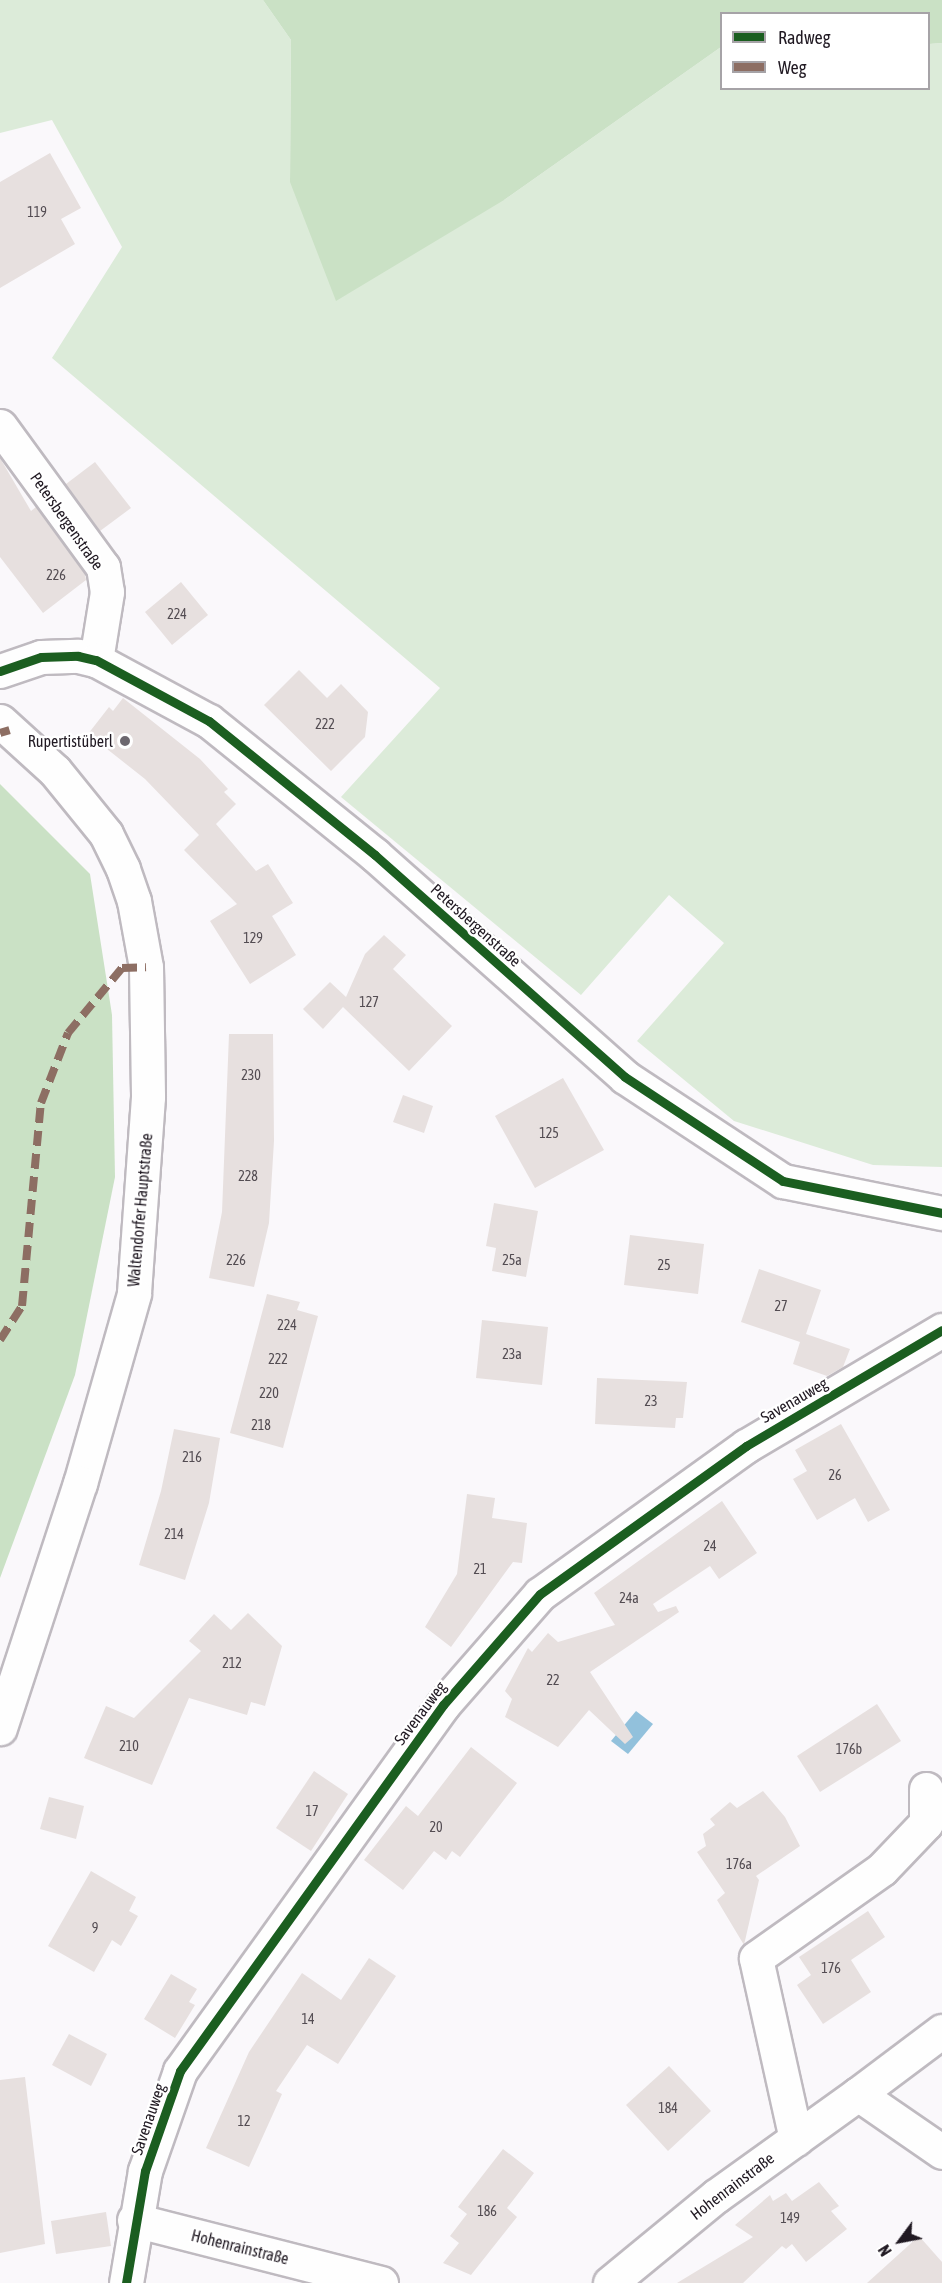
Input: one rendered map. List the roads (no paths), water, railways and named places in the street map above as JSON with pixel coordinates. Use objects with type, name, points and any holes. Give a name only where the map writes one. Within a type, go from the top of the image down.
[{"type":"street","name":"Petersbergenstraße","points":[[0,426],[103,567],[107,592],[96,660]]},
{"type":"street","name":"Petersbergenstraße","points":[[0,671],[41,657],[78,656],[96,660],[209,721],[375,855],[625,1077],[783,1181],[942,1213]]},
{"type":"street","name":"Waltendorfer Hauptstraße","points":[[0,721],[55,771],[106,834],[123,869],[134,901],[146,967],[148,1097],[134,1294],[80,1483],[0,1728]]},
{"type":"street","name":"Savenauweg","points":[[126,2283],[134,2220],[145,2171],[180,2071],[443,1705],[540,1594],[746,1446],[942,1330]]},
{"type":"street","points":[[796,2139],[756,1958],[882,1869],[926,1823],[926,1790]]},
{"type":"street","name":"Hohenrainstraße","points":[[610,2283],[716,2196],[942,2031]]},
{"type":"street","points":[[858,2094],[942,2152]]},
{"type":"street","name":"Hohenrainstraße","points":[[134,2220],[381,2283]]},
{"type":"water","points":[[636,1711],[653,1724],[628,1754],[611,1741]]},
{"type":"place","name":"Rupertistüberl","points":[[125,741]]}]
